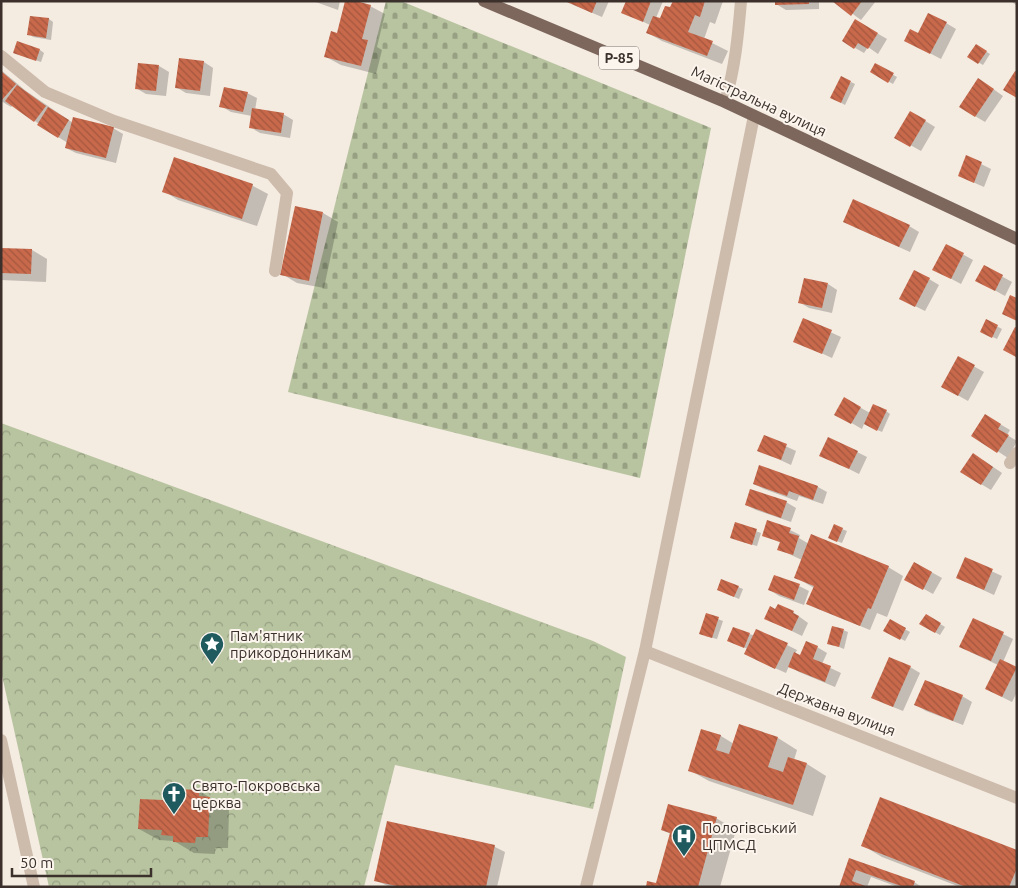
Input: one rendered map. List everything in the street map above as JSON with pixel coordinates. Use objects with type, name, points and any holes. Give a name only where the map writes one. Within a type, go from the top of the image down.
[{"type":"main road","name":"Магістральна вулиця","points":[[484,1],[725,102],[1017,239]]},
{"type":"street","points":[[725,102],[737,54],[741,1]]},
{"type":"street","points":[[1,56],[46,92],[114,121],[271,174],[287,194],[276,271]]},
{"type":"street","points":[[586,887],[644,651],[754,116]]},
{"type":"street","name":"Державна вулиця","points":[[644,651],[1017,798]]},
{"type":"street","points":[[1,740],[34,887]]},
{"type":"green space","points":[[386,1],[401,1],[711,128],[640,478],[288,392]]},
{"type":"green space","points":[[1,423],[593,641],[626,657],[593,809],[395,765],[364,887],[49,887],[1,671]]},
{"type":"building","points":[[345,1],[356,1],[371,5],[362,39],[368,40],[361,66],[324,57],[331,31],[337,33]]},
{"type":"building","points":[[565,1],[597,1],[592,13]]},
{"type":"building","points":[[626,1],[651,1],[643,22],[621,13]]},
{"type":"building","points":[[673,1],[705,1],[700,17],[695,15],[688,32],[713,41],[707,56],[646,33],[653,16],[660,18],[665,6],[670,7]]},
{"type":"building","points":[[775,1],[809,1],[809,4],[775,5]]},
{"type":"building","points":[[832,1],[862,1],[851,16]]},
{"type":"building","points":[[928,13],[947,22],[930,54],[904,41],[910,29],[918,33]]},
{"type":"building","points":[[30,16],[49,18],[46,38],[27,35]]},
{"type":"building","points":[[855,19],[878,33],[868,49],[858,43],[854,49],[842,41]]},
{"type":"building","points":[[17,41],[40,49],[36,61],[13,53]]},
{"type":"building","points":[[976,44],[987,51],[978,64],[967,57]]},
{"type":"building","points":[[179,58],[204,61],[200,91],[175,88]]},
{"type":"building","points":[[138,63],[159,65],[156,91],[135,89]]},
{"type":"building","points":[[875,63],[894,73],[888,83],[870,72]]},
{"type":"building","points":[[1,71],[16,84],[1,101]]},
{"type":"building","points":[[1015,71],[1017,72],[1017,98],[1003,90]]},
{"type":"building","points":[[841,76],[851,81],[841,103],[830,98]]},
{"type":"building","points":[[978,78],[994,89],[975,117],[959,107]]},
{"type":"building","points":[[17,85],[46,106],[34,122],[5,101]]},
{"type":"building","points":[[224,87],[248,92],[243,112],[219,107]]},
{"type":"building","points":[[48,107],[69,120],[58,138],[37,125]]},
{"type":"building","points":[[252,108],[284,113],[281,133],[249,128]]},
{"type":"building","points":[[910,111],[926,120],[910,147],[894,138]]},
{"type":"building","points":[[73,117],[114,127],[106,158],[65,148]]},
{"type":"building","points":[[966,155],[982,162],[974,183],[958,176]]},
{"type":"building","points":[[174,157],[253,184],[242,219],[162,192]]},
{"type":"building","points":[[853,199],[910,225],[899,247],[843,222]]},
{"type":"building","points":[[295,206],[323,212],[309,281],[280,275]]},
{"type":"building","points":[[946,244],[964,253],[951,279],[932,270]]},
{"type":"building","points":[[1,248],[32,249],[31,274],[1,273]]},
{"type":"building","points":[[984,265],[1003,275],[995,291],[975,281]]},
{"type":"building","points":[[914,270],[930,278],[915,307],[899,299]]},
{"type":"building","points":[[804,278],[828,283],[822,308],[798,303]]},
{"type":"building","points":[[1010,295],[1017,298],[1017,321],[1002,314]]},
{"type":"building","points":[[803,318],[832,330],[822,354],[793,342]]},
{"type":"building","points":[[986,319],[998,325],[992,338],[980,332]]},
{"type":"building","points":[[1015,327],[1017,328],[1016,357],[1003,350]]},
{"type":"building","points":[[958,356],[975,365],[958,396],[941,387]]},
{"type":"building","points":[[844,397],[861,407],[851,424],[834,415]]},
{"type":"building","points":[[873,404],[887,410],[877,431],[864,424]]},
{"type":"building","points":[[985,414],[1001,424],[998,429],[1009,435],[997,453],[971,436]]},
{"type":"building","points":[[764,435],[787,444],[781,460],[757,451]]},
{"type":"building","points":[[828,437],[858,451],[849,469],[819,456]]},
{"type":"building","points":[[973,453],[993,467],[981,485],[960,472]]},
{"type":"building","points":[[759,465],[818,486],[813,500],[789,491],[787,496],[753,484]]},
{"type":"building","points":[[750,489],[787,501],[781,518],[745,505]]},
{"type":"building","points":[[767,520],[791,528],[789,533],[799,536],[793,555],[777,550],[780,542],[762,536]]},
{"type":"building","points":[[735,522],[757,529],[752,545],[730,538]]},
{"type":"building","points":[[834,524],[843,528],[837,542],[828,538]]},
{"type":"building","points":[[811,534],[889,566],[871,609],[868,608],[860,626],[806,604],[814,586],[794,578]]},
{"type":"building","points":[[965,557],[993,569],[984,590],[956,578]]},
{"type":"building","points":[[914,562],[932,572],[923,590],[904,580]]},
{"type":"building","points":[[774,575],[800,584],[794,600],[768,590]]},
{"type":"building","points":[[721,579],[739,586],[734,597],[717,590]]},
{"type":"building","points":[[778,604],[794,611],[793,613],[799,616],[792,631],[764,619],[770,606],[775,609]]},
{"type":"building","points":[[706,613],[719,617],[712,638],[699,634]]},
{"type":"building","points":[[926,614],[941,623],[935,633],[919,624]]},
{"type":"building","points":[[973,618],[1004,632],[991,661],[959,647]]},
{"type":"building","points":[[890,619],[906,628],[900,640],[883,631]]},
{"type":"building","points":[[832,626],[844,629],[839,647],[827,644]]},
{"type":"building","points":[[733,627],[750,633],[744,648],[727,641]]},
{"type":"building","points":[[756,629],[788,643],[775,669],[744,654]]},
{"type":"building","points":[[806,641],[818,646],[813,659],[831,666],[825,682],[788,667],[794,652],[800,655]]},
{"type":"building","points":[[889,657],[911,666],[893,707],[871,698]]},
{"type":"building","points":[[1000,659],[1017,667],[1002,697],[985,689]]},
{"type":"building","points":[[925,680],[963,695],[953,721],[914,705]]},
{"type":"building","points":[[739,724],[778,737],[768,767],[783,772],[788,757],[807,763],[793,805],[688,771],[701,729],[721,735],[716,750],[729,754]]},
{"type":"building","name":"Свято-Покровська церква","points":[[175,789],[199,790],[199,796],[210,797],[208,837],[196,837],[195,843],[173,842],[173,836],[161,835],[162,830],[138,829],[140,799],[163,800],[163,794],[174,795]]},
{"type":"building","points":[[880,797],[1017,850],[1017,868],[1009,887],[966,887],[861,846]]},
{"type":"building","name":"Пологівський ЦПМСД","points":[[668,804],[717,817],[698,887],[646,887],[647,881],[656,883],[670,833],[661,830]]},
{"type":"building","points":[[387,821],[495,845],[486,887],[401,887],[374,881]]},
{"type":"building","points":[[849,858],[915,881],[913,887],[904,887],[856,870],[852,881],[868,887],[839,887]]},
{"type":"place","name":"Пам'ятник прикордонникам","points":[[212,665]]},
{"type":"place","name":"Свято-Покровська церква","points":[[174,815]]},
{"type":"place","name":"Пологівський ЦПМСД","points":[[684,857]]}]
